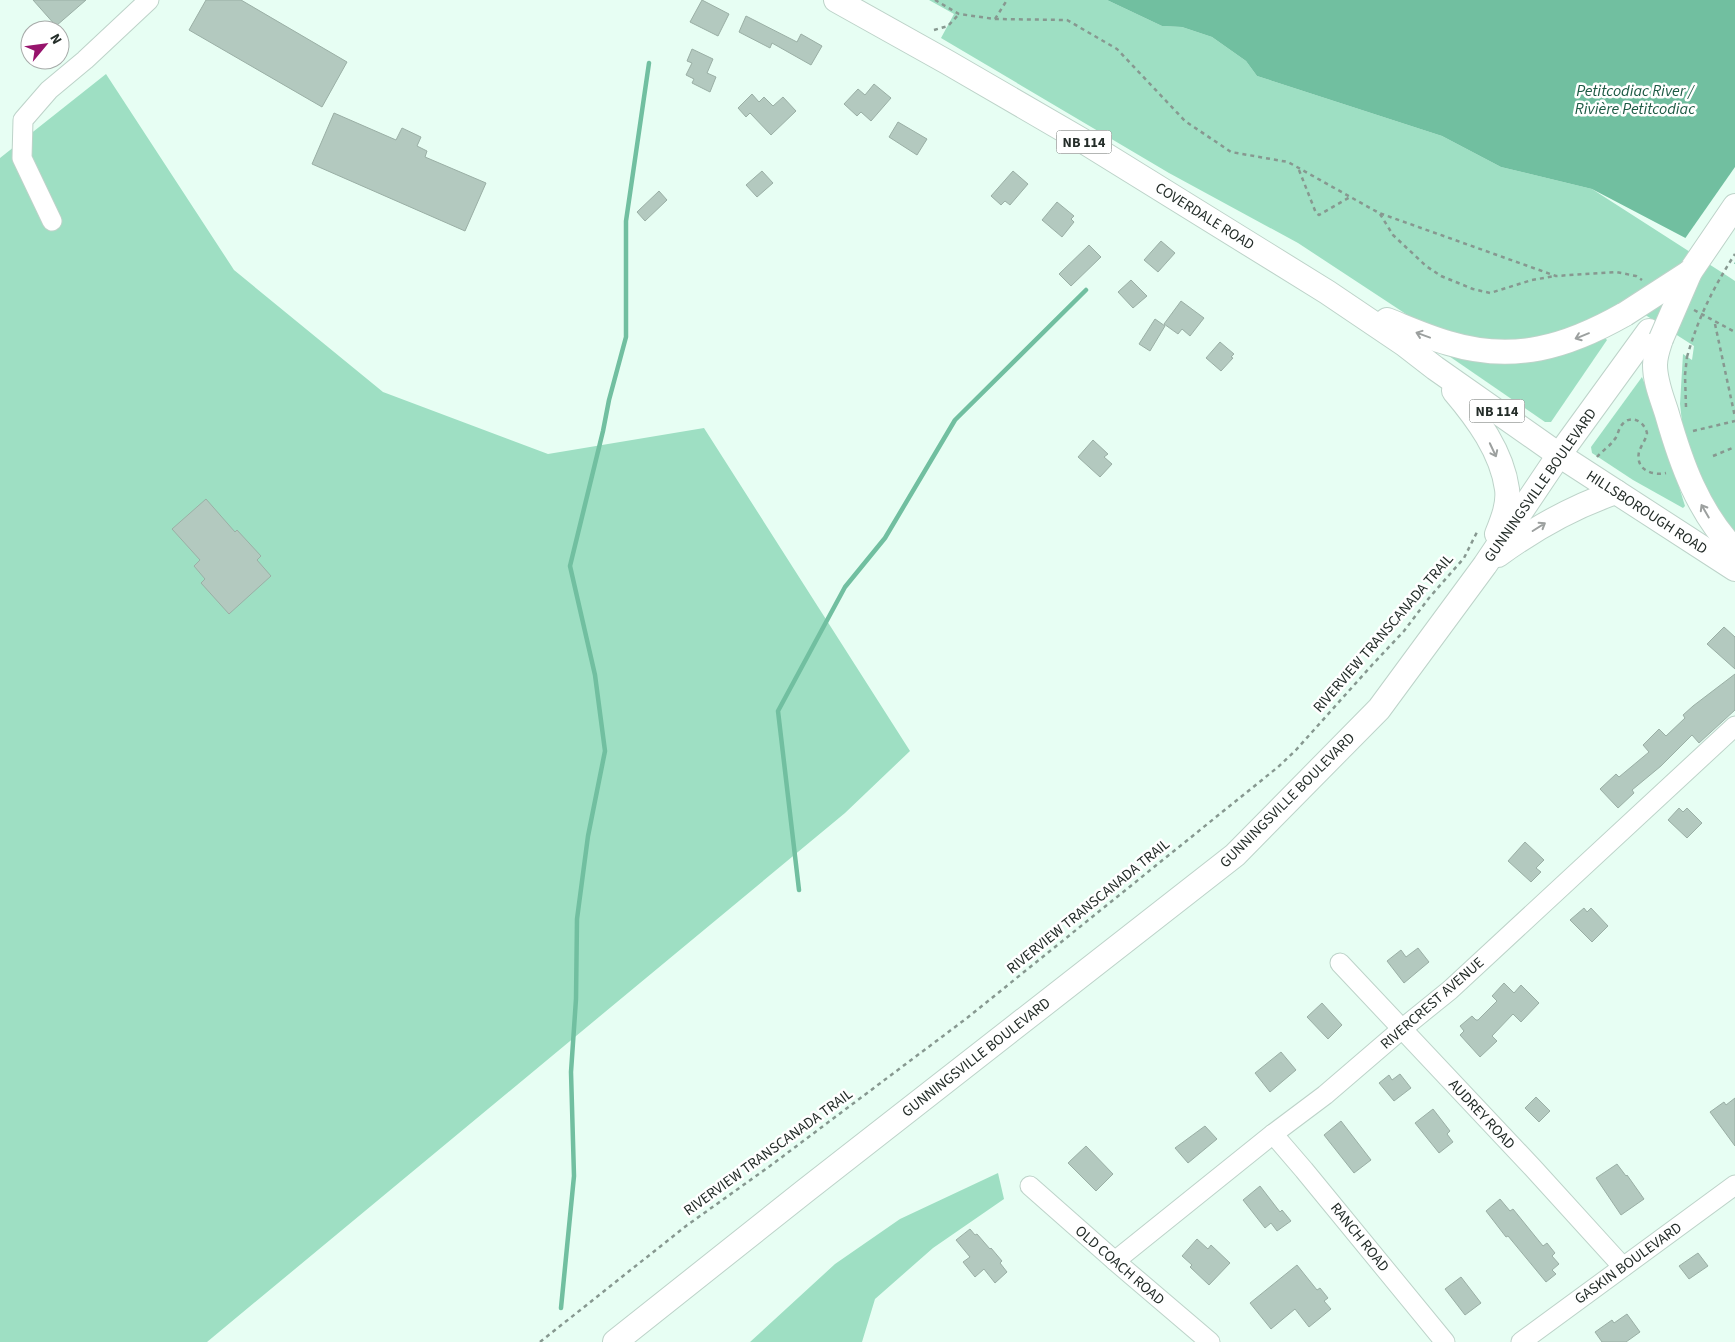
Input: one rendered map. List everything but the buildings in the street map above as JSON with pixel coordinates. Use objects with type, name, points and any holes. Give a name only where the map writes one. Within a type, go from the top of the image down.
[{"type":"main road","name":"COVERDALE ROAD","points":[[836,0],[947,62],[1083,142],[1348,305],[1558,455]]},
{"type":"main road","name":"GUNNINGSVILLE BOULEVARD","points":[[614,1342],[1235,855],[1379,708],[1484,566],[1558,455],[1655,335],[1690,272],[1735,206]]},
{"type":"main road","points":[[1348,305],[1449,344],[1498,351],[1526,351],[1584,336],[1625,314],[1690,272]]},
{"type":"main road","points":[[1655,335],[1656,375],[1680,456],[1704,510],[1713,525],[1735,550]]},
{"type":"main road","points":[[1434,368],[1480,424],[1494,450],[1504,478],[1507,490],[1504,517],[1484,566]]},
{"type":"main road","name":"HILLSBOROUGH ROAD","points":[[1558,455],[1735,569]]},
{"type":"main road","points":[[1484,566],[1522,537],[1548,521],[1593,500],[1616,492]]},
{"type":"street","points":[[52,221],[22,158],[23,120],[49,90],[85,60],[149,0]]},
{"type":"street","name":"RIVERCREST AVENUE","points":[[1115,1261],[1273,1134],[1326,1095],[1450,990],[1735,726]]},
{"type":"street","name":"AUDREY ROAD","points":[[1340,963],[1403,1028],[1623,1267]]},
{"type":"street","name":"RANCH ROAD","points":[[1273,1134],[1445,1342]]},
{"type":"street","name":"GASKIN BOULEVARD","points":[[1521,1342],[1735,1185]]},
{"type":"street","name":"OLD COACH ROAD","points":[[1030,1186],[1210,1342]]},
{"type":"path","points":[[935,0],[959,14],[995,19],[1067,20],[1117,49],[1185,121],[1231,152],[1288,162],[1379,213],[1556,276]]},
{"type":"path","points":[[995,19],[1007,0]]},
{"type":"path","points":[[934,30],[948,26],[959,14]]},
{"type":"path","points":[[1299,168],[1316,213],[1319,215],[1350,197]]},
{"type":"path","points":[[1379,213],[1393,235],[1426,266],[1441,276],[1490,294],[1532,280],[1556,276],[1616,272],[1636,276],[1644,281]]},
{"type":"path","points":[[1687,414],[1685,386],[1687,357],[1702,310],[1735,254]]},
{"type":"path","points":[[1692,309],[1735,332]]},
{"type":"path","points":[[1715,323],[1735,418]]},
{"type":"path","points":[[1586,472],[1597,457],[1614,441],[1622,425],[1628,420],[1635,419],[1643,423],[1647,433],[1638,455],[1641,465],[1647,472],[1652,474],[1668,472]]},
{"type":"path","points":[[1694,439],[1691,431],[1735,422]]},
{"type":"path","points":[[1713,456],[1735,447]]},
{"type":"path","name":"RIVERVIEW TRANSCANADA TRAIL","points":[[540,1342],[686,1226],[770,1166],[967,1018],[1278,767],[1296,750],[1404,632],[1429,598],[1464,558],[1480,525]]},
{"type":"shaded area","points":[[929,0],[1107,0],[1162,26],[1182,27],[1212,37],[1246,61],[1257,76],[1442,136],[1501,167],[1592,189],[1729,277],[1735,281],[1735,533],[1708,498],[1683,431],[1680,404],[1683,354],[1692,360],[1694,346],[1625,302],[1596,319],[1546,337],[1510,341],[1463,337],[1412,318],[1298,243],[1169,173],[941,38],[954,14]]},
{"type":"shaded area","points":[[106,74],[234,270],[383,392],[548,454],[704,428],[910,751],[845,813],[207,1342],[0,1342],[0,158]]},
{"type":"shaded area","points":[[1604,337],[1607,340],[1551,422],[1545,422],[1446,354]]},
{"type":"shaded area","points":[[1642,377],[1656,412],[1685,506],[1683,508],[1633,480],[1592,453],[1591,447]]},
{"type":"shaded area","points":[[998,1173],[1004,1199],[933,1248],[875,1299],[862,1342],[750,1342],[835,1264],[900,1219]]},
{"type":"water","name":"Petitcodiac River / Rivière Petitcodiac","points":[[1107,0],[1735,0],[1735,264],[1592,189],[1501,167],[1442,136],[1257,76],[1246,61],[1212,37],[1182,27],[1162,26]]},
{"type":"pier","points":[[1735,167],[1735,262],[1733,265],[1684,240]]},
{"type":"waterway","points":[[561,1308],[574,1176],[571,1072],[576,999],[577,919],[588,836],[605,751],[595,675],[570,566],[609,400],[626,337],[626,221],[649,63]]},
{"type":"waterway","points":[[799,890],[778,711],[845,587],[885,538],[955,420],[1086,290]]}]
